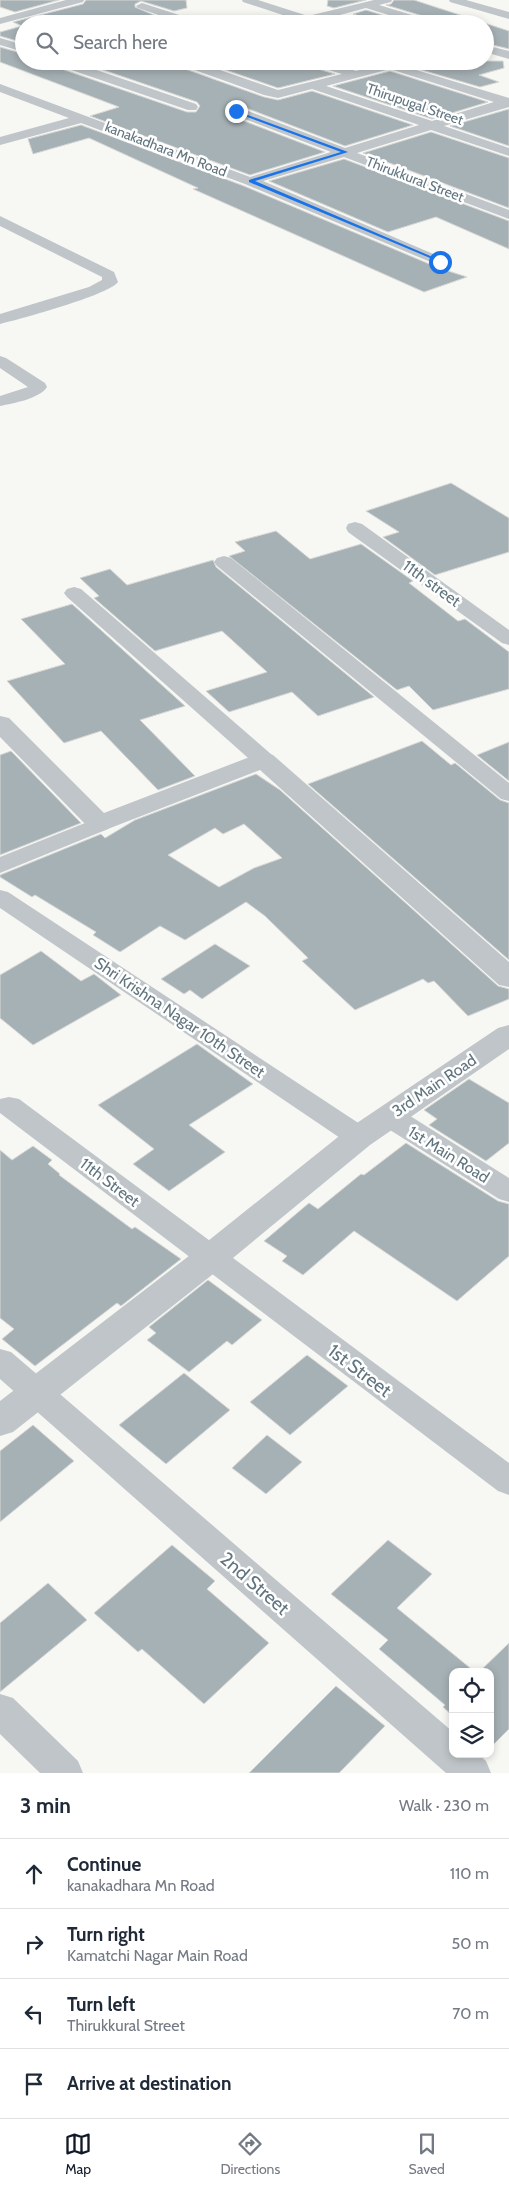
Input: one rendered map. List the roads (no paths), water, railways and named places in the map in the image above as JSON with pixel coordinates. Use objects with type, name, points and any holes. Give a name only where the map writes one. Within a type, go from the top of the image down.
[{"type":"street","points":[[23,15],[79,0]]},
{"type":"street","points":[[249,0],[296,15]]},
{"type":"street","points":[[326,15],[387,0]]},
{"type":"street","points":[[454,0],[509,16]]},
{"type":"street","points":[[142,6],[170,15]]},
{"type":"street","points":[[367,6],[399,15]]},
{"type":"street","points":[[0,21],[15,17]]},
{"type":"street","points":[[0,42],[15,47]]},
{"type":"street","points":[[494,51],[509,55]]},
{"type":"street","points":[[84,70],[192,107]]},
{"type":"street","points":[[207,70],[274,94],[373,70]]},
{"type":"street","points":[[341,70],[354,74]]},
{"type":"street","points":[[405,70],[508,103]]},
{"type":"street","name":"Thirupugal Street","points":[[312,85],[509,152]]},
{"type":"street","name":"kanakadhara Mn Road","points":[[0,88],[250,181],[440,262]]},
{"type":"street","points":[[0,98],[16,94]]},
{"type":"street","points":[[250,181],[508,103]]},
{"type":"street","name":"Thirukkural Street","points":[[236,111],[509,215]]},
{"type":"street","points":[[0,141],[84,118]]},
{"type":"street","points":[[0,220],[109,275],[110,279],[110,282],[105,286],[0,319]]},
{"type":"street","points":[[0,360],[39,388],[33,392],[0,401]]},
{"type":"street","name":"11th street","points":[[355,528],[509,639]]},
{"type":"street","points":[[224,562],[509,794]]},
{"type":"street","points":[[74,593],[509,978]]},
{"type":"street","points":[[0,723],[100,824]]},
{"type":"street","points":[[0,866],[100,824],[264,760]]},
{"type":"street","name":"Shri Krishna Nagar 10th Street","points":[[0,897],[359,1136]]},
{"type":"street","name":"3rd Main Road","points":[[0,1421],[210,1258],[359,1136],[509,1035]]},
{"type":"street","name":"11th Street","points":[[9,1106],[210,1258]]},
{"type":"street","name":"1st Main Road","points":[[388,1116],[509,1192]]},
{"type":"street","name":"1st Street","points":[[210,1258],[509,1481]]},
{"type":"street","name":"2nd Street","points":[[0,1361],[473,1773]]},
{"type":"street","points":[[0,1710],[65,1773]]}]
